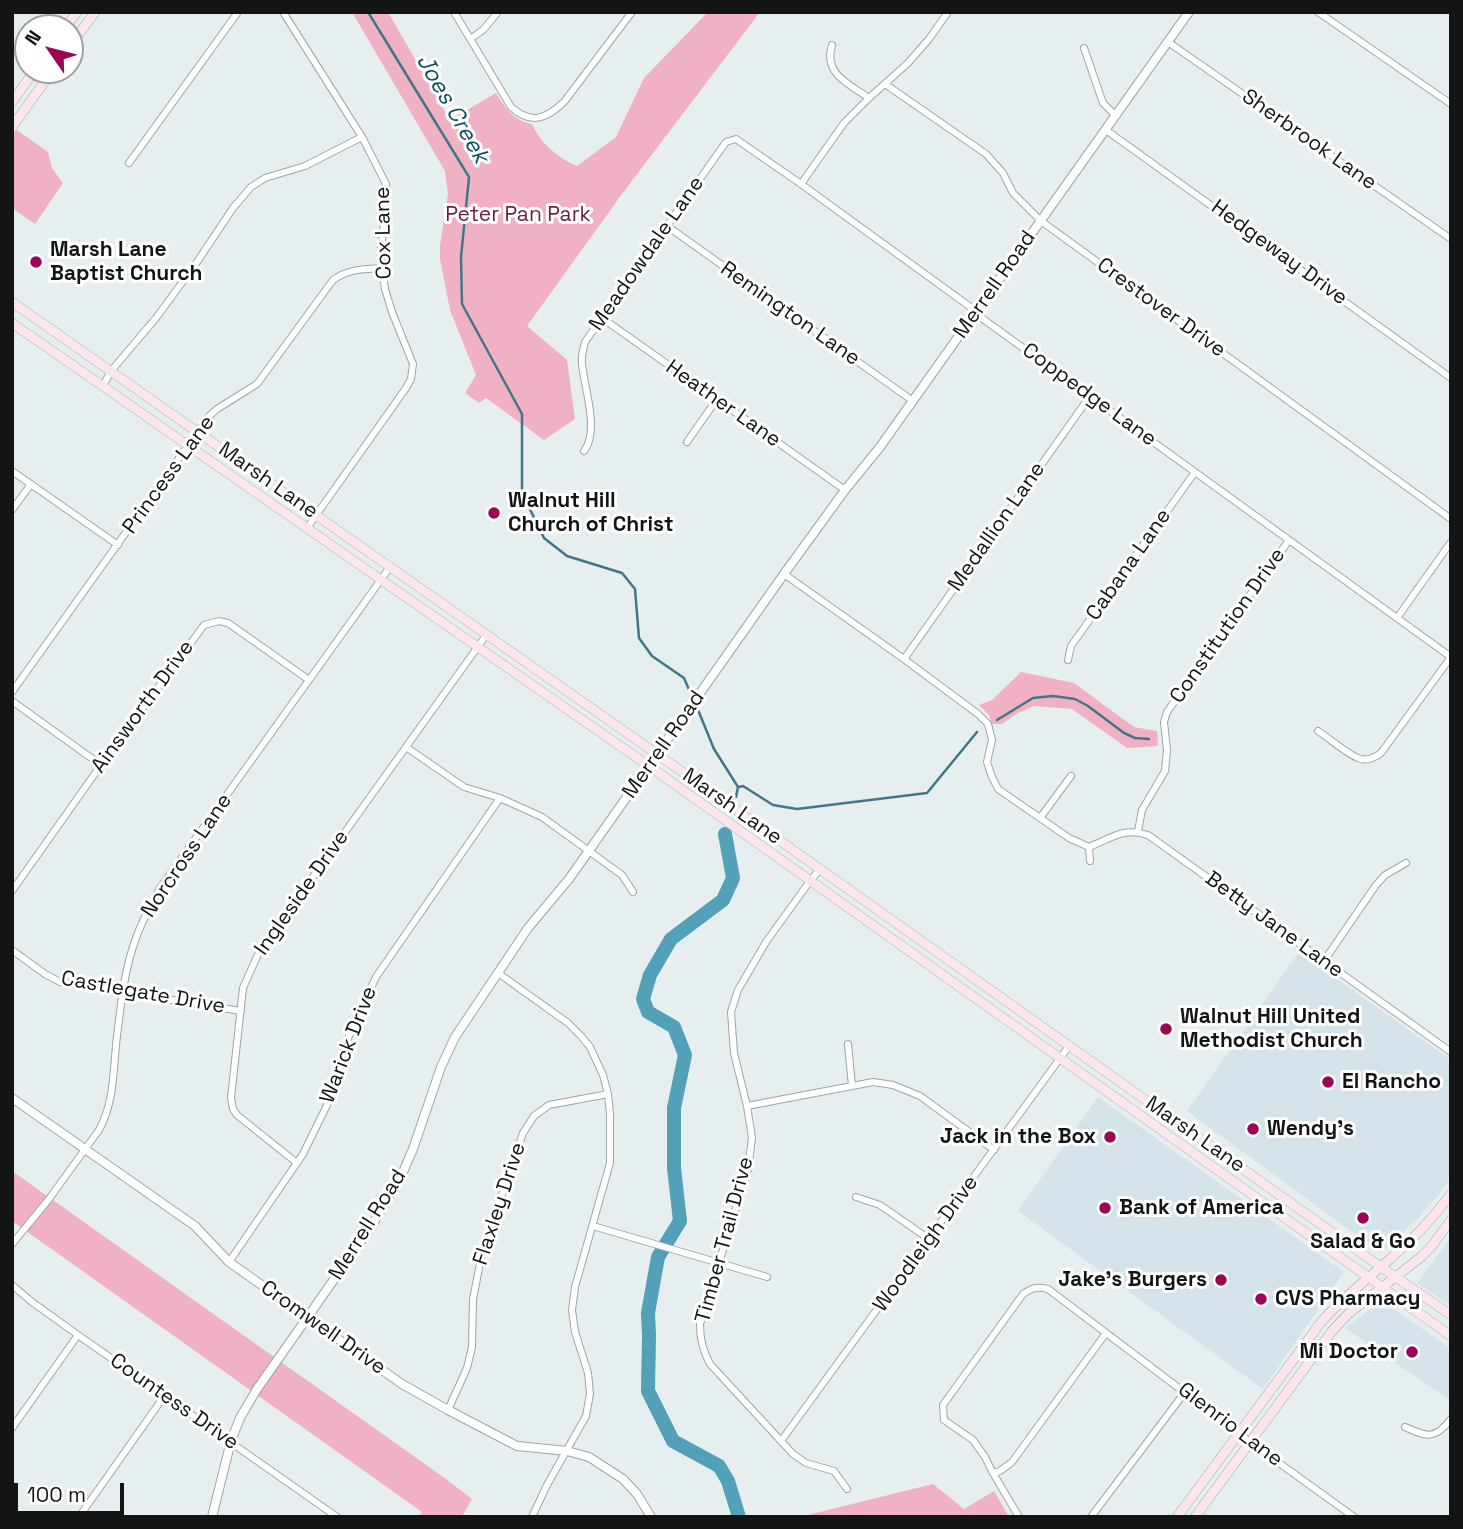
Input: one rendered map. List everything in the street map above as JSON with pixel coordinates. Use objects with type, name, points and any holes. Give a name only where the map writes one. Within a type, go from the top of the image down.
[{"type":"main road","points":[[84,27],[95,12]]},
{"type":"main road","points":[[12,127],[43,84]]},
{"type":"main road","points":[[15,98],[30,102]]},
{"type":"main road","name":"Marsh Lane","points":[[12,302],[1451,1315]]},
{"type":"main road","name":"Marsh Lane","points":[[12,323],[649,766],[1451,1336]]},
{"type":"main road","points":[[44,345],[54,331]]},
{"type":"main road","points":[[940,973],[948,960]]},
{"type":"main road","points":[[1168,1135],[1177,1122]]},
{"type":"main road","points":[[1251,1194],[1260,1181]]},
{"type":"main road","points":[[1177,1517],[1332,1309],[1419,1233],[1451,1194]]},
{"type":"main road","points":[[1195,1517],[1338,1324],[1431,1247],[1451,1220]]},
{"type":"main road","points":[[1294,1358],[1306,1367]]},
{"type":"street","points":[[129,163],[238,12]]},
{"type":"street","name":"Cox Lane","points":[[283,12],[362,137],[387,189],[381,249],[382,268],[392,312],[412,357],[413,372],[406,388],[307,528]]},
{"type":"street","points":[[454,12],[508,104],[514,111],[534,118],[552,113],[564,102],[632,12]]},
{"type":"street","points":[[470,39],[483,30],[498,12]]},
{"type":"street","points":[[801,184],[844,123],[908,64],[948,12]]},
{"type":"street","name":"Merrell Road","points":[[212,1517],[231,1441],[240,1418],[390,1198],[413,1149],[446,1056],[465,1019],[528,928],[569,879],[784,574],[880,447],[1189,12]]},
{"type":"street","points":[[1318,12],[1451,104]]},
{"type":"street","name":"Sherbrook Lane","points":[[1168,42],[1451,239]]},
{"type":"street","points":[[832,45],[830,62],[835,74],[869,98]]},
{"type":"street","points":[[1084,48],[1103,103],[1116,116]]},
{"type":"street","name":"Crestover Drive","points":[[885,84],[986,154],[1003,173],[1013,193],[1041,221],[1451,519]]},
{"type":"street","name":"Hedgeway Drive","points":[[1106,130],[1451,378]]},
{"type":"street","points":[[103,386],[251,187],[265,178],[306,166],[362,137]]},
{"type":"street","name":"Coppedge Lane","points":[[726,142],[736,139],[801,184],[1451,657]]},
{"type":"street","name":"Meadowdale Lane","points":[[584,452],[590,444],[590,411],[581,355],[585,342],[726,142]]},
{"type":"street","name":"Remington Lane","points":[[667,226],[913,401]]},
{"type":"street","name":"Princess Lane","points":[[12,692],[209,416],[257,384],[333,280],[350,271],[382,268]]},
{"type":"street","name":"Heather Lane","points":[[602,318],[845,490]]},
{"type":"street","name":"Medallion Lane","points":[[904,659],[1090,396]]},
{"type":"street","points":[[687,442],[717,399]]},
{"type":"street","points":[[12,471],[118,545]]},
{"type":"street","name":"Cabana Lane","points":[[1068,660],[1071,646],[1195,472]]},
{"type":"street","points":[[12,510],[31,484]]},
{"type":"street","name":"Constitution Drive","points":[[1138,831],[1142,810],[1165,771],[1167,750],[1164,722],[1167,712],[1289,540]]},
{"type":"street","points":[[1397,618],[1451,542]]},
{"type":"street","name":"Norcross Lane","points":[[12,1244],[43,1207],[106,1118],[111,1103],[126,973],[134,943],[160,888],[390,567]]},
{"type":"street","points":[[784,574],[978,713],[988,724],[992,740],[987,761],[998,789],[1069,838],[1089,847],[1121,832],[1138,831]]},
{"type":"street","name":"Ainsworth Drive","points":[[12,891],[200,629],[211,622],[228,623],[309,680]]},
{"type":"street","name":"Ingleside Drive","points":[[297,1163],[246,1124],[233,1109],[231,1090],[243,988],[259,952],[486,634]]},
{"type":"street","points":[[1318,731],[1358,758],[1375,758],[1451,657]]},
{"type":"street","points":[[12,701],[101,765]]},
{"type":"street","points":[[406,747],[464,787],[500,798],[542,817],[622,875],[633,892]]},
{"type":"street","points":[[1040,818],[1071,776]]},
{"type":"street","name":"Warick Drive","points":[[229,1262],[303,1154],[327,1105],[348,1038],[376,977],[500,798]]},
{"type":"street","name":"Betty Jane Lane","points":[[1138,831],[1156,840],[1451,1052]]},
{"type":"street","points":[[1089,847],[1090,861]]},
{"type":"street","points":[[1324,961],[1376,885],[1385,875],[1406,863]]},
{"type":"street","name":"Timber Trail Drive","points":[[820,869],[766,942],[738,990],[731,1012],[734,1053],[752,1138],[748,1169],[700,1324],[700,1338],[710,1364],[793,1454],[807,1463],[834,1471],[847,1489]]},
{"type":"street","name":"Castlegate Drive","points":[[12,950],[60,982],[241,1011]]},
{"type":"street","points":[[498,973],[568,1023],[590,1047],[603,1075],[610,1114],[610,1163],[575,1287],[572,1310],[575,1332],[588,1373],[590,1394],[586,1416],[532,1517]]},
{"type":"street","points":[[848,1044],[852,1086]]},
{"type":"street","name":"Woodleigh Drive","points":[[782,1441],[1069,1046]]},
{"type":"street","points":[[747,1106],[873,1082],[893,1085],[920,1096],[994,1150]]},
{"type":"street","name":"Flaxley Drive","points":[[448,1410],[467,1368],[472,1347],[473,1299],[481,1253],[523,1133],[534,1116],[549,1105],[608,1094]]},
{"type":"street","name":"Cromwell Drive","points":[[12,1098],[195,1226],[229,1262],[402,1384],[517,1446],[567,1451],[589,1458],[623,1479],[637,1494],[650,1517]]},
{"type":"street","points":[[856,1198],[880,1205],[929,1239]]},
{"type":"street","points":[[593,1226],[768,1277]]},
{"type":"street","name":"Countess Drive","points":[[12,1285],[32,1302],[337,1517]]},
{"type":"street","name":"Glenrio Lane","points":[[993,1473],[973,1440],[944,1420],[943,1405],[1023,1294],[1033,1287],[1040,1287],[1048,1289],[1354,1517]]},
{"type":"street","points":[[1019,1517],[993,1473],[1012,1461],[1106,1333]]},
{"type":"street","points":[[12,1428],[79,1335]]},
{"type":"street","points":[[1091,1517],[1185,1392]]},
{"type":"street","points":[[79,1517],[165,1395]]},
{"type":"street","points":[[1405,1427],[1421,1434],[1436,1434],[1443,1430],[1451,1419]]},
{"type":"shaded area","points":[[1299,952],[1451,1060],[1451,1178],[1419,1217],[1381,1253],[1187,1111]]},
{"type":"shaded area","points":[[1098,1097],[1344,1272],[1263,1389],[1018,1211]]},
{"type":"shaded area","points":[[1451,1237],[1451,1306],[1417,1283]]},
{"type":"shaded area","points":[[1382,1301],[1451,1349],[1451,1401],[1345,1328]]},
{"type":"green space","name":"Peter Pan Park","points":[[352,12],[388,12],[450,120],[496,93],[510,113],[532,124],[550,149],[577,166],[616,137],[644,78],[708,12],[760,12],[622,194],[527,326],[567,360],[575,419],[544,440],[486,398],[479,403],[465,393],[476,375],[450,310],[440,259],[448,194],[445,171]]},
{"type":"green space","points":[[17,130],[48,152],[52,168],[63,183],[35,224],[12,208],[12,134]]},
{"type":"green space","points":[[1021,672],[1074,683],[1134,727],[1157,731],[1158,746],[1127,748],[1072,709],[1034,706],[1002,724],[992,724],[989,715],[979,705],[992,700]]},
{"type":"green space","points":[[12,1171],[446,1479],[472,1499],[462,1517],[419,1517],[422,1512],[12,1221]]},
{"type":"green space","points":[[933,1484],[964,1509],[994,1491],[1009,1517],[806,1517],[808,1515]]},
{"type":"waterway","name":"Joes Creek","points":[[368,12],[469,177],[461,257],[462,304],[522,414],[522,493],[544,538],[567,556],[622,573],[635,589],[639,638],[652,656],[684,678],[693,699]]},
{"type":"waterway","points":[[997,720],[1033,698],[1053,696],[1075,699],[1124,733],[1135,738],[1149,739]]},
{"type":"waterway","name":"Joes Creek","points":[[696,705],[714,749],[738,787],[736,797]]},
{"type":"waterway","points":[[739,787],[743,786],[773,805],[797,809],[927,793],[977,732]]},
{"type":"waterway","name":"Joes Creek","points":[[725,834],[733,878],[723,900],[671,939],[650,975],[643,999],[648,1012],[674,1027],[685,1055],[674,1108],[674,1168],[680,1221],[658,1257],[648,1313],[648,1391],[673,1441],[719,1466],[728,1481],[739,1517]]},
{"type":"place","name":"Marsh Lane Baptist Church","points":[[36,262]]},
{"type":"place","name":"Walnut Hill Church of Christ","points":[[494,513]]},
{"type":"place","name":"Walnut Hill United Methodist Church","points":[[1166,1029]]},
{"type":"place","name":"El Rancho","points":[[1328,1082]]},
{"type":"place","name":"Wendy's","points":[[1253,1129]]},
{"type":"place","name":"Jack in the Box","points":[[1110,1137]]},
{"type":"place","name":"Bank of America","points":[[1105,1208]]},
{"type":"place","name":"Salad & Go","points":[[1363,1218]]},
{"type":"place","name":"Jake's Burgers","points":[[1221,1280]]},
{"type":"place","name":"CVS Pharmacy","points":[[1261,1299]]},
{"type":"place","name":"Mi Doctor","points":[[1412,1352]]}]
